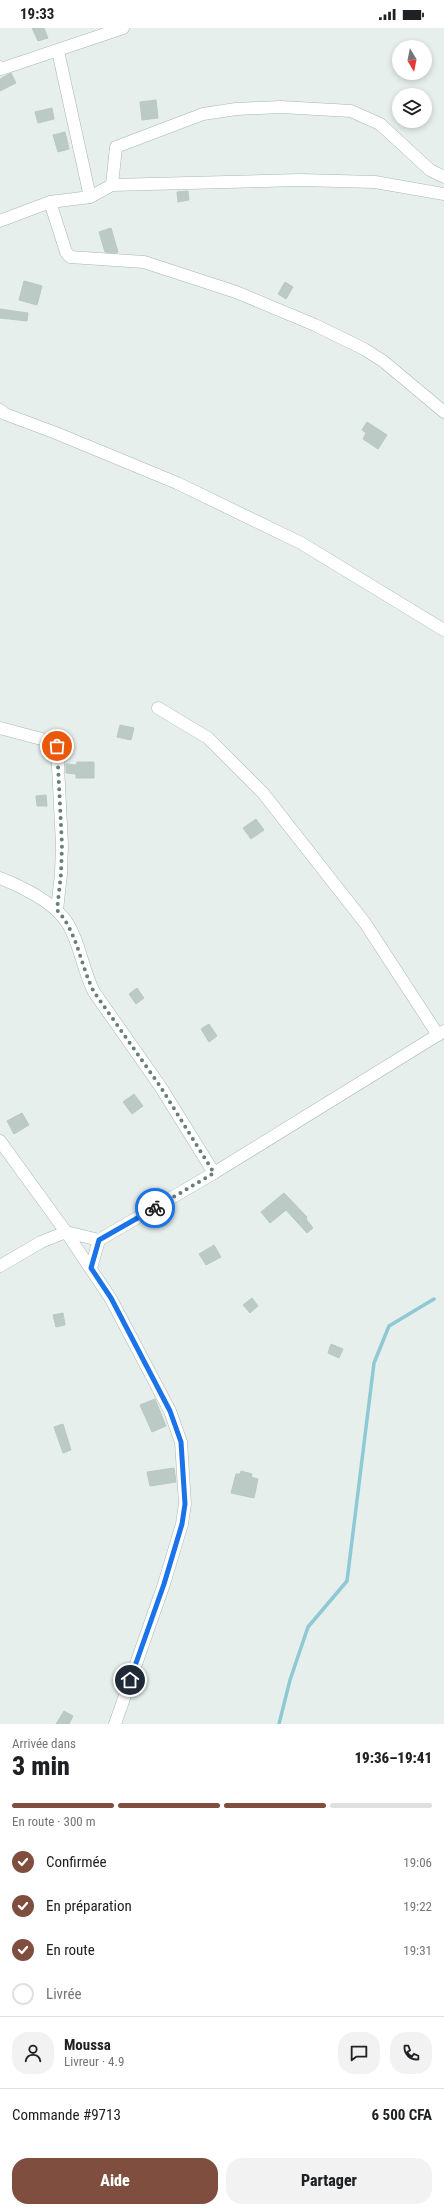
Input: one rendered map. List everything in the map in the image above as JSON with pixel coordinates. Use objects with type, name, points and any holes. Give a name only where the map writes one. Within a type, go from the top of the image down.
[{"type":"street","points":[[0,67],[1,69],[58,51],[123,28]]},
{"type":"street","points":[[58,51],[90,197]]},
{"type":"street","points":[[112,185],[116,147],[203,114],[236,109],[281,107],[351,111],[380,124],[430,170],[444,177]]},
{"type":"street","points":[[0,221],[50,202],[90,197],[112,185],[300,180],[375,182],[444,194]]},
{"type":"street","points":[[50,202],[66,252],[70,257],[144,262],[244,295],[314,325],[364,349],[383,362],[444,412]]},
{"type":"street","points":[[0,410],[4,414],[56,433],[177,483],[302,544],[444,630]]},
{"type":"street","points":[[91,1268],[99,1240],[214,1173],[441,1033],[365,924],[263,793],[208,738],[158,708]]},
{"type":"street","points":[[0,728],[53,742],[57,746],[62,845],[61,874],[57,910]]},
{"type":"street","points":[[0,878],[21,886],[57,910],[67,921],[86,978],[94,992],[160,1086],[214,1173]]},
{"type":"street","points":[[0,1141],[66,1232],[111,1298],[170,1411],[181,1442],[185,1504],[182,1524],[164,1584],[114,1724]]},
{"type":"street","points":[[0,1266],[41,1242],[66,1232],[99,1240]]},
{"type":"building","points":[[32,28],[44,28],[48,38],[38,41]]},
{"type":"building","points":[[11,73],[16,83],[0,91],[0,79]]},
{"type":"building","points":[[156,100],[158,118],[142,120],[140,102]]},
{"type":"building","points":[[52,108],[54,119],[38,123],[35,112]]},
{"type":"building","points":[[65,132],[69,149],[58,152],[53,135]]},
{"type":"building","points":[[188,191],[189,200],[178,202],[177,192]]},
{"type":"building","points":[[111,228],[118,252],[115,253],[105,252],[99,232]]},
{"type":"building","points":[[24,281],[42,286],[37,305],[19,300]]},
{"type":"building","points":[[285,282],[293,287],[286,299],[278,294]]},
{"type":"building","points":[[0,309],[28,313],[27,321],[0,318]]},
{"type":"building","points":[[367,422],[387,435],[378,449],[363,439],[366,433],[362,430]]},
{"type":"building","points":[[120,725],[134,728],[131,740],[117,737]]},
{"type":"building","points":[[77,762],[94,762],[94,778],[76,778],[76,774],[66,773],[66,764],[76,765]]},
{"type":"building","points":[[46,795],[47,806],[37,806],[36,796]]},
{"type":"building","points":[[256,819],[264,830],[251,839],[243,828]]},
{"type":"building","points":[[137,988],[144,998],[136,1004],[129,994]]},
{"type":"building","points":[[209,1024],[217,1036],[209,1042],[201,1029]]},
{"type":"building","points":[[134,1094],[143,1106],[132,1114],[123,1102]]},
{"type":"building","points":[[22,1113],[29,1125],[14,1134],[7,1121]]},
{"type":"building","points":[[284,1193],[307,1217],[306,1219],[313,1228],[307,1233],[286,1210],[270,1223],[261,1212]]},
{"type":"building","points":[[214,1245],[221,1257],[206,1265],[199,1254]]},
{"type":"building","points":[[252,1298],[258,1306],[250,1313],[243,1305]]},
{"type":"building","points":[[63,1313],[65,1325],[56,1327],[53,1315]]},
{"type":"building","points":[[331,1344],[343,1349],[339,1358],[328,1353]]},
{"type":"building","points":[[155,1399],[166,1426],[152,1432],[140,1405]]},
{"type":"building","points":[[63,1424],[71,1450],[63,1453],[54,1427]]},
{"type":"building","points":[[174,1468],[176,1482],[150,1486],[147,1472]]},
{"type":"building","points":[[241,1471],[252,1474],[251,1477],[258,1479],[254,1498],[231,1493],[236,1474],[240,1474]]},
{"type":"building","points":[[64,1711],[73,1716],[69,1724],[56,1724]]},
{"type":"waterway","points":[[279,1724],[290,1680],[308,1627],[347,1581],[374,1363],[389,1326],[434,1299]]},
{"type":"way so far","points":[[57,746],[62,845],[61,874],[57,910],[67,921],[73,935],[86,978],[94,992],[160,1086],[214,1173],[155,1208]]},
{"type":"route","points":[[130,1680],[164,1584],[182,1524],[185,1504],[181,1442],[170,1411],[111,1298],[91,1268],[99,1240],[155,1208]]}]
